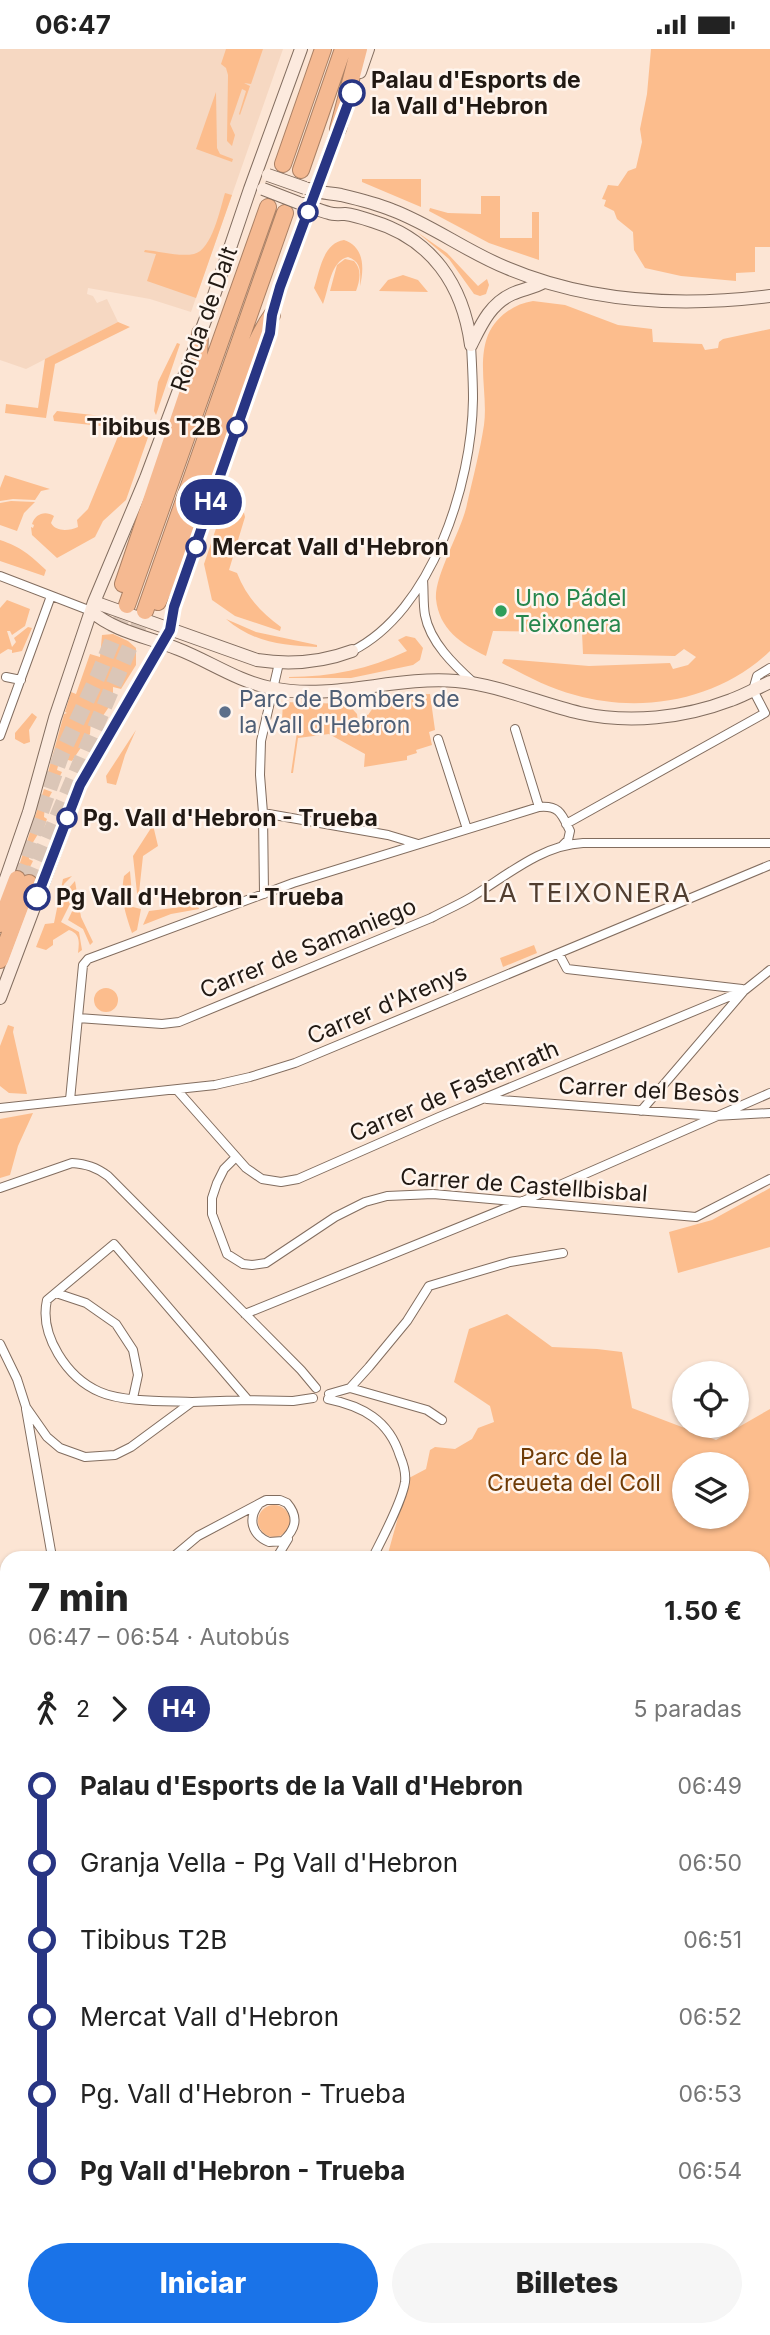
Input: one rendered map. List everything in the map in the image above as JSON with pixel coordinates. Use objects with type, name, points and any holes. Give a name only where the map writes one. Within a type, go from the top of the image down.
[{"type":"highway","points":[[284,164],[323,49]]},
{"type":"highway","points":[[301,170],[343,49]]},
{"type":"highway","points":[[338,129],[359,49]]},
{"type":"highway","name":"Ronda de Dalt","points":[[200,333],[199,359],[122,603],[268,207]]},
{"type":"highway","name":"Ronda de Dalt","points":[[272,315],[262,328],[182,548],[148,613],[285,213]]},
{"type":"highway","points":[[0,924],[23,881],[0,960]]},
{"type":"street","points":[[0,896],[29,812],[55,717],[93,606],[146,478],[258,187],[301,49]]},
{"type":"street","points":[[0,998],[80,785],[170,630],[174,607],[270,333],[272,315],[310,190],[338,129],[368,49]]},
{"type":"street","points":[[263,173],[310,190],[338,194],[390,209],[504,267],[582,292],[659,302],[704,302],[770,296]]},
{"type":"street","points":[[2,578],[51,596],[93,606],[257,660],[279,663],[316,661],[352,651],[369,642],[389,624],[412,597],[423,580],[448,525],[467,457],[473,400],[467,317],[458,295],[440,265],[425,250],[399,232],[376,222],[331,214],[258,187]]},
{"type":"street","points":[[471,345],[483,320],[496,305],[512,294],[544,282]]},
{"type":"street","points":[[423,580],[425,615],[433,636],[474,683]]},
{"type":"street","points":[[0,736],[51,596]]},
{"type":"street","points":[[93,606],[103,621],[180,649],[233,676],[272,689],[327,691],[426,680],[474,683],[580,713],[624,718],[688,713],[729,701],[770,682]]},
{"type":"street","points":[[264,894],[261,741],[279,663]]},
{"type":"street","points":[[568,823],[768,715],[753,690],[757,676],[770,668]]},
{"type":"street","points":[[6,677],[21,680]]},
{"type":"street","points":[[515,729],[538,802]]},
{"type":"street","points":[[438,739],[467,829]]},
{"type":"street","points":[[70,1100],[83,965],[88,959],[264,894],[514,814],[538,802],[555,808],[580,843]]},
{"type":"street","points":[[263,813],[388,835],[418,844]]},
{"type":"street","points":[[563,845],[570,836],[568,823]]},
{"type":"street","name":"Carrer de Samaniego","points":[[78,1018],[162,1024],[179,1022],[431,918],[563,845],[770,843]]},
{"type":"street","name":"Carrer d'Arenys","points":[[0,1108],[177,1090],[250,1077],[295,1063],[770,865]]},
{"type":"street","points":[[559,954],[567,969],[745,990]]},
{"type":"street","name":"Carrer de Fastenrath","points":[[177,1090],[246,1168],[262,1179],[281,1182],[298,1179],[745,990],[770,970]]},
{"type":"street","points":[[641,1111],[745,990]]},
{"type":"street","points":[[245,1314],[521,1202],[770,1093]]},
{"type":"street","name":"Carrer del Besòs","points":[[484,1099],[715,1116],[770,1113]]},
{"type":"street","name":"Carrer de Castellbisbal","points":[[236,1157],[224,1169],[217,1182],[212,1198],[212,1215],[227,1254],[243,1264],[266,1263],[335,1217],[365,1202],[387,1196],[433,1194],[696,1217],[770,1179]]},
{"type":"street","points":[[0,1188],[72,1163],[98,1168],[316,1388]]},
{"type":"street","points":[[248,1400],[114,1244],[47,1300],[44,1313],[46,1331],[79,1379],[101,1393],[192,1402],[293,1401],[313,1398],[321,1403],[328,1396],[350,1388],[397,1335],[429,1286],[510,1262],[563,1253]]},
{"type":"street","points":[[56,1293],[86,1303],[116,1324],[133,1350],[138,1375],[132,1398]]},
{"type":"street","points":[[0,1344],[17,1379],[26,1407],[51,1551]]},
{"type":"street","points":[[316,1388],[323,1387],[328,1396],[370,1413],[387,1428],[397,1446],[403,1463],[405,1482],[376,1551]]},
{"type":"street","points":[[313,1398],[316,1388]]},
{"type":"street","points":[[350,1388],[426,1410],[442,1420]]},
{"type":"street","points":[[26,1407],[47,1437],[60,1448],[85,1457],[99,1457],[115,1455],[131,1447],[192,1402]]},
{"type":"street","points":[[180,1551],[198,1536],[273,1499],[287,1503],[295,1516],[291,1534],[281,1551]]},
{"type":"street","points":[[259,1504],[252,1516],[256,1534],[276,1543],[291,1534]]},
{"type":"shaded area","points":[[0,49],[283,49],[191,312],[150,299],[88,288],[87,294],[93,296],[97,303],[107,299],[118,322],[26,369],[0,360]]},
{"type":"green space","points":[[226,49],[263,49],[251,84],[244,83],[250,86],[240,115],[246,91],[242,89],[230,124],[235,135],[232,146],[227,141],[228,75],[221,64]]},
{"type":"green space","points":[[651,49],[770,49],[770,247],[755,247],[755,272],[736,273],[736,281],[681,276],[645,268],[634,250],[633,232],[617,219],[614,211],[604,206],[606,200],[602,199],[608,185],[618,186],[628,171],[636,168],[642,142],[640,129],[647,94]]},
{"type":"green space","points":[[216,92],[217,148],[220,154],[233,159],[232,162],[196,149]]},
{"type":"green space","points":[[362,179],[421,179],[421,207],[362,182]]},
{"type":"green space","points":[[225,193],[232,195],[196,298],[147,281],[156,254],[144,252],[145,250],[182,255],[200,251],[214,228]]},
{"type":"green space","points":[[481,196],[500,196],[500,238],[532,238],[532,212],[539,212],[539,260],[489,243],[429,211],[430,208],[448,213],[481,214]]},
{"type":"green space","points":[[417,232],[447,253],[478,286],[487,279],[489,285],[486,294],[474,294],[449,259]]},
{"type":"green space","points":[[344,240],[351,243],[359,253],[362,266],[360,286],[360,269],[353,259],[348,257],[337,264],[323,304],[314,288],[321,266],[331,246]]},
{"type":"green space","points":[[345,259],[354,261],[358,268],[356,291],[330,291],[337,265]]},
{"type":"green space","points":[[403,275],[418,280],[428,292],[379,291],[388,280]]},
{"type":"green space","points":[[533,301],[565,305],[618,325],[652,329],[653,342],[702,344],[705,350],[718,348],[723,339],[770,329],[770,651],[750,668],[727,681],[678,699],[627,703],[601,701],[556,689],[502,663],[504,659],[589,666],[670,663],[673,669],[688,665],[696,657],[684,649],[675,656],[583,654],[582,632],[493,631],[486,656],[460,641],[442,619],[436,599],[439,578],[464,515],[484,425],[483,357],[488,335],[500,317],[512,308]]},
{"type":"green space","points":[[118,322],[130,327],[55,364],[46,418],[5,413],[6,404],[38,408],[45,359]]},
{"type":"green space","points":[[177,343],[180,344],[156,415],[154,411],[158,382]]},
{"type":"green space","points":[[57,411],[102,416],[101,426],[54,421],[53,416]]},
{"type":"green space","points":[[126,417],[152,426],[126,500],[103,521],[95,537],[57,558],[32,535],[33,521],[38,515],[47,513],[54,516],[51,523],[56,528],[67,530],[78,527],[77,520],[88,509]]},
{"type":"green space","points":[[5,475],[50,489],[41,491],[35,500],[0,501],[0,488]]},
{"type":"green space","points":[[240,496],[245,517],[229,570],[237,573],[250,597],[281,627],[280,631],[235,616],[212,600],[204,564],[225,502],[237,506]]},
{"type":"green space","points":[[35,502],[24,513],[17,531],[0,525],[0,503]]},
{"type":"green space","points":[[0,540],[30,556],[46,570],[44,576],[0,561]]},
{"type":"green space","points":[[7,600],[30,609],[25,626],[12,635],[7,631],[12,647],[16,642],[14,638],[28,627],[32,628],[22,651],[12,653],[12,650],[8,649],[0,654],[0,608]]},
{"type":"green space","points":[[226,619],[256,632],[317,647],[258,638]]},
{"type":"green space","points":[[113,634],[136,648],[136,665],[121,689],[113,687],[113,701],[98,723],[91,721],[90,734],[72,761],[60,758],[57,770],[62,772],[58,780],[47,776],[71,692],[76,694],[90,654],[100,657],[102,635]]},
{"type":"green space","points":[[406,636],[415,638],[423,648],[420,660],[413,665],[351,678],[289,678],[335,674],[378,663],[407,651],[398,640]]},
{"type":"green space","points":[[430,694],[435,730],[429,732],[432,745],[416,750],[417,753],[407,756],[407,760],[364,767],[365,754],[329,734],[298,738],[291,773],[298,725],[297,722],[282,720],[283,702],[348,704],[357,714],[359,731],[366,733],[365,714],[368,715],[375,705],[387,701],[403,707],[403,695]]},
{"type":"green space","points":[[32,713],[37,717],[29,730],[30,742],[24,744],[15,739],[15,733]]},
{"type":"green space","points":[[136,730],[116,785],[107,783],[106,776]]},
{"type":"green space","points":[[44,789],[52,792],[45,805],[44,817],[47,819],[41,835],[38,834],[32,844],[29,859],[33,861],[29,869],[19,866]]},
{"type":"green space","points":[[153,825],[158,846],[143,856],[138,902],[133,856]]},
{"type":"green space","points":[[130,871],[133,907],[141,909],[137,930],[132,933],[123,898],[124,876]]},
{"type":"green space","points":[[72,876],[62,890],[70,904],[61,922],[79,932],[82,950],[78,953],[77,936],[69,930],[53,940],[53,945],[46,950],[36,947],[45,924],[54,923],[63,879]]},
{"type":"green space","points":[[75,881],[81,917],[93,942],[90,945],[83,929],[68,920],[76,903],[68,889]]},
{"type":"green space","points":[[197,902],[199,909],[171,914],[143,925],[149,911]]},
{"type":"green space","points":[[534,945],[537,953],[503,967],[500,958]]},
{"type":"green space","points":[[106,988],[117,995],[118,1000],[111,1011],[106,1012],[95,1005],[94,1000],[101,989]]},
{"type":"green space","points":[[8,1025],[14,1027],[27,1094],[9,1093],[0,1086],[0,1046]]},
{"type":"green space","points":[[33,1113],[18,1146],[10,1175],[0,1178],[0,1119]]},
{"type":"green space","points":[[770,1188],[770,1247],[678,1273],[669,1232],[712,1220]]},
{"type":"green space","name":"Parc de la Creueta del Coll","points":[[507,1314],[552,1347],[622,1352],[632,1408],[672,1423],[672,1438],[749,1438],[749,1421],[770,1409],[770,1551],[389,1551],[409,1478],[426,1469],[430,1450],[435,1447],[455,1449],[472,1439],[478,1428],[494,1422],[490,1406],[454,1382],[469,1329]]},
{"type":"green space","points":[[274,1505],[285,1510],[290,1521],[285,1532],[274,1537],[263,1532],[258,1521],[263,1510]]},
{"type":"tunnel","points":[[17,879],[62,753],[127,605]]},
{"type":"tunnel","points":[[29,883],[145,611]]},
{"type":"bus line","name":"H4","points":[[37,897],[80,785],[170,630],[174,607],[270,333],[280,287],[352,93]]},
{"type":"place","name":"Palau d'Esports de la Vall d'Hebron","points":[[352,93]]},
{"type":"place","name":"Tibibus T2B","points":[[237,427]]},
{"type":"place","name":"Mercat Vall d'Hebron","points":[[196,547]]},
{"type":"place","name":"Uno Pádel Teixonera","points":[[501,611]]},
{"type":"place","name":"Parc de Bombers de la Vall d'Hebron","points":[[225,712]]},
{"type":"place","name":"Pg. Vall d'Hebron - Trueba","points":[[67,818]]},
{"type":"place","name":"Pg Vall d'Hebron - Trueba","points":[[37,897]]},
{"type":"district","name":"LA TEIXONERA","points":[[587,892]]}]
